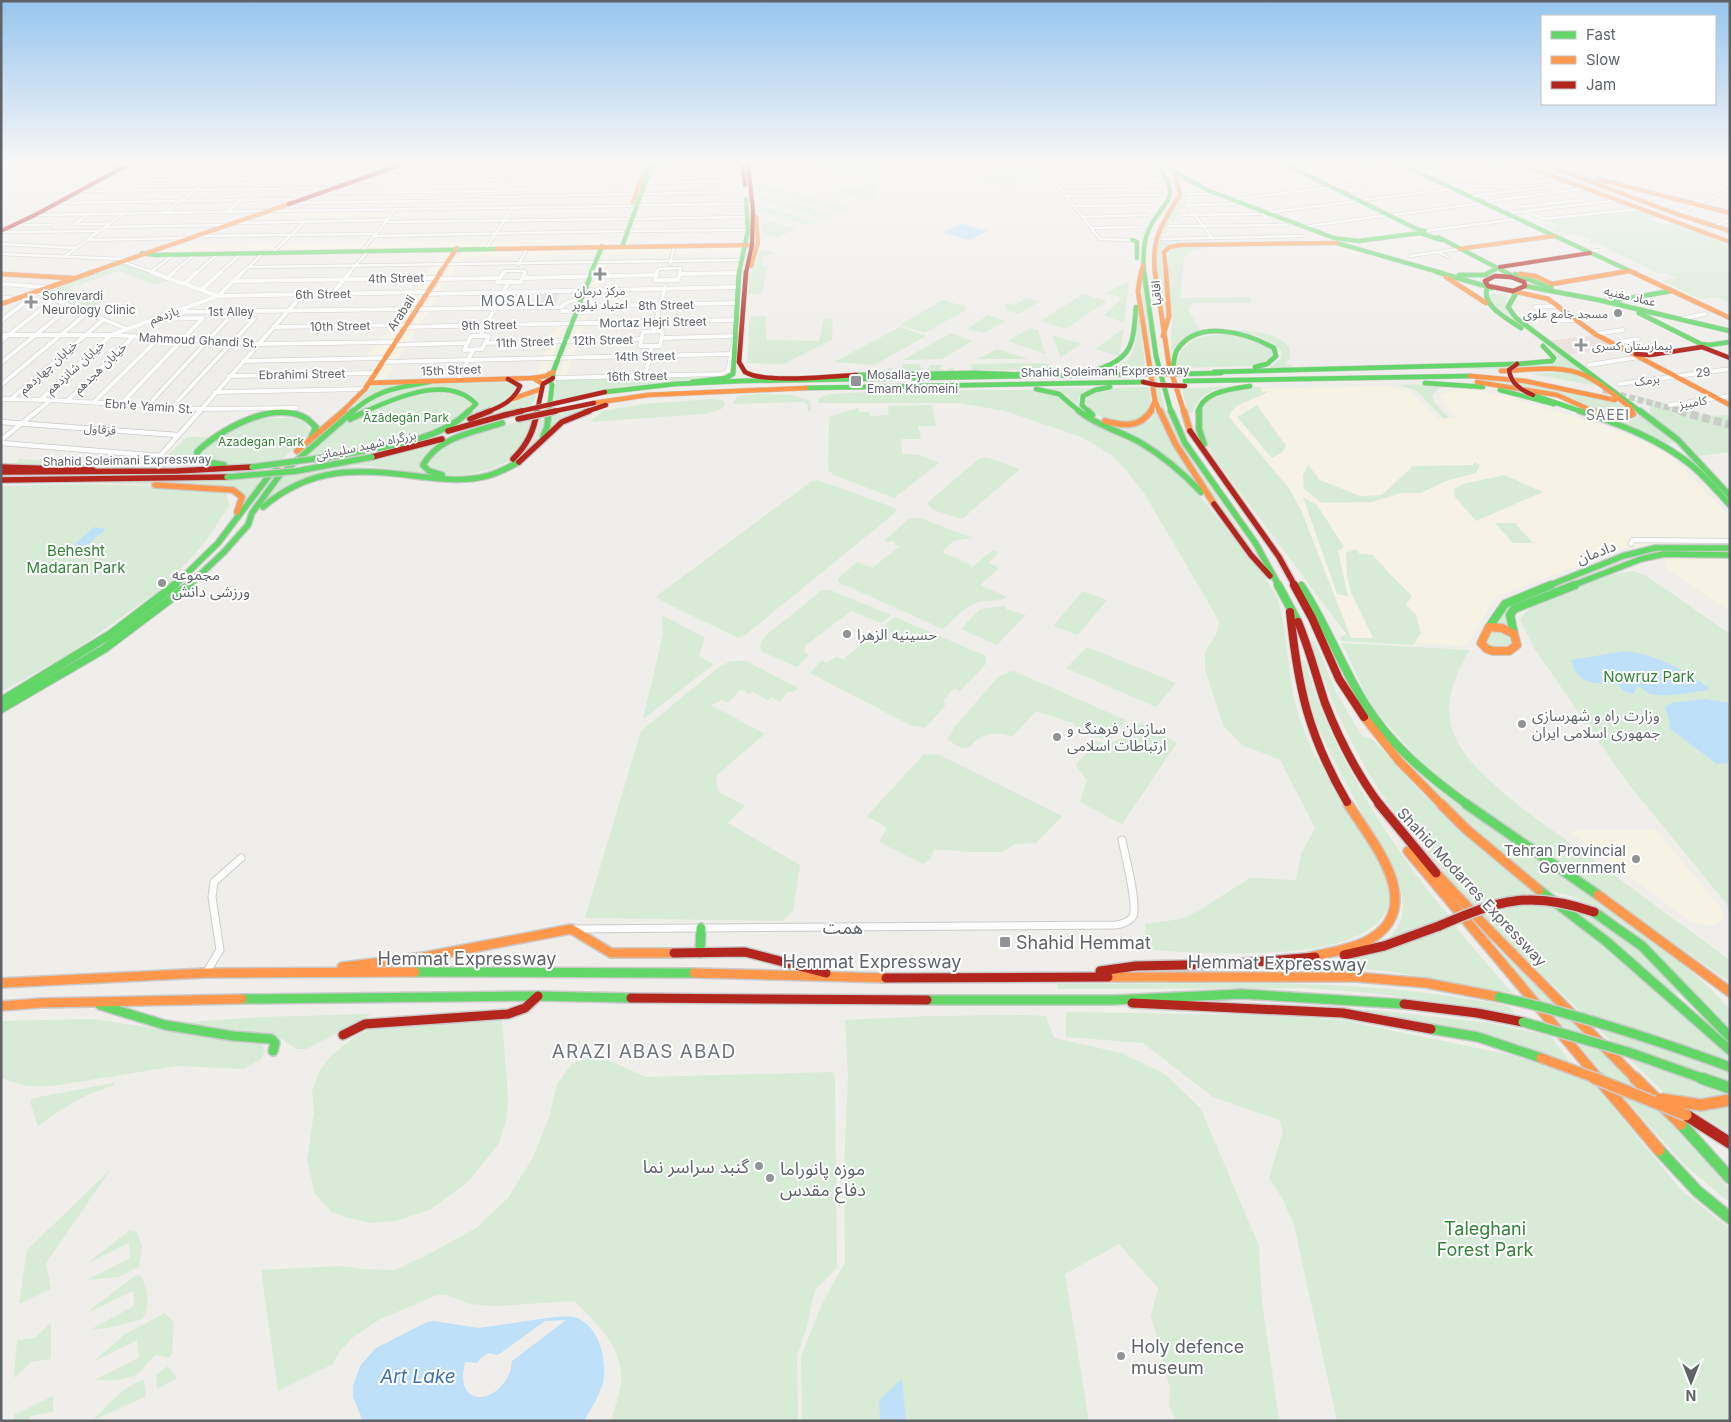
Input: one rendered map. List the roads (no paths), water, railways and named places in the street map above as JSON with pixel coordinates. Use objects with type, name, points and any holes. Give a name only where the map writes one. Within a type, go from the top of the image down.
[{"type":"main road","points":[[3,300],[125,261],[214,228]]},
{"type":"main road","points":[[146,253],[221,228]]},
{"type":"main road","points":[[675,384],[731,377],[733,374],[738,287],[749,244],[749,228]]},
{"type":"main road","points":[[742,275],[758,247],[758,228]]},
{"type":"main road","name":"Shahid Modarres Expressway","points":[[1149,228],[1144,243],[1144,262],[1158,377],[1175,424],[1195,459],[1261,552],[1288,602],[1299,625],[1324,699],[1348,755],[1360,776],[1387,817],[1463,903],[1642,1081],[1730,1178]]},
{"type":"main road","points":[[1159,228],[1154,244],[1153,263],[1163,336],[1175,375],[1183,414],[1192,436],[1288,572],[1302,587],[1312,602],[1360,696],[1386,734],[1407,755],[1464,801],[1561,868],[1730,992]]},
{"type":"main road","name":"اقاقیا","points":[[1256,243],[1252,241],[1308,239],[1314,237],[1314,235],[1296,228]]},
{"type":"main road","points":[[1305,228],[1334,240],[1361,245],[1421,231]]},
{"type":"main road","points":[[1416,228],[1499,267],[1524,282],[1527,290]]},
{"type":"main road","points":[[1539,228],[1674,291]]},
{"type":"main road","points":[[1694,228],[1730,242]]},
{"type":"main road","points":[[748,230],[749,244],[742,260],[740,362],[743,371],[764,377],[799,380],[823,376]]},
{"type":"main road","points":[[620,246],[626,231]]},
{"type":"main road","points":[[1459,249],[1555,236]]},
{"type":"main road","points":[[764,377],[999,373],[1054,376],[1107,369],[1118,365],[1125,360],[1132,344],[1138,291],[1137,242],[1132,240]]},
{"type":"main road","points":[[1218,372],[1545,363],[1552,361],[1554,358],[1549,350],[1492,307],[1433,270],[1374,252],[1361,245],[1344,240],[1334,240]]},
{"type":"main road","name":"اقاقیا","points":[[1163,336],[1169,316],[1166,250],[1186,244],[1334,240]]},
{"type":"main road","points":[[146,253],[173,255],[749,244]]},
{"type":"main road","points":[[620,246],[749,244]]},
{"type":"main road","points":[[456,249],[601,247]]},
{"type":"main road","points":[[503,419],[436,447],[424,458],[423,464],[433,473],[454,476],[480,472],[510,460],[526,447],[533,436],[548,381],[559,358],[601,247]]},
{"type":"main road","name":"Arabali","points":[[227,530],[268,477],[346,408],[367,386],[456,249]]},
{"type":"main road","points":[[146,253],[240,254],[274,251],[365,251]]},
{"type":"main road","points":[[1374,252],[1465,276],[1491,273],[1499,267],[1593,252],[1730,317]]},
{"type":"main road","points":[[1138,282],[1144,262]]},
{"type":"main road","name":"عماد مغنیه","points":[[1433,270],[1488,289],[1513,295],[1527,290],[1599,300],[1730,331]]},
{"type":"main road","points":[[1550,292],[1630,271]]},
{"type":"main road","points":[[1,274],[72,278]]},
{"type":"main road","points":[[1515,276],[1599,300]]},
{"type":"main road","points":[[1492,307],[1485,300],[1488,289],[1485,283],[1492,277],[1533,276],[1550,292],[1557,306],[1595,334],[1730,406]]},
{"type":"main road","points":[[3,300],[36,293],[72,278]]},
{"type":"main road","points":[[1138,291],[1155,401],[1176,444],[1221,514],[1251,555],[1278,584]]},
{"type":"main road","points":[[1612,303],[1674,291]]},
{"type":"main road","points":[[1550,292],[1567,292]]},
{"type":"main road","points":[[1513,295],[1509,309],[1519,321],[1678,440],[1705,469],[1710,479],[1730,505]]},
{"type":"main road","points":[[1612,303],[1651,318],[1730,358]]},
{"type":"main road","name":"عماد مغنیه","points":[[1651,318],[1650,316],[1652,315],[1667,316],[1730,331]]},
{"type":"main road","points":[[1155,401],[1153,412],[1149,419],[1139,423],[1126,424],[1110,423],[1098,418],[1087,411],[1081,402],[1083,396],[1095,390],[1143,378],[1255,368],[1267,364],[1274,359],[1276,353],[1274,348],[1258,338],[1242,334],[1225,332],[1200,335],[1185,342],[1176,351],[1175,375]]},
{"type":"main road","points":[[1623,349],[1638,354],[1650,355],[1730,342]]},
{"type":"main road","points":[[1650,355],[1645,358],[1675,376]]},
{"type":"main road","points":[[1517,364],[1509,370],[1511,380],[1517,386],[1532,395],[1554,404],[1626,428],[1658,442],[1683,458],[1730,496]]},
{"type":"main road","name":"Shahid Soleimani Expressway","points":[[1175,375],[1437,370],[1498,371],[1537,376],[1603,390]]},
{"type":"main road","points":[[1426,379],[1479,382],[1536,390],[1568,397],[1592,412],[1609,417],[1626,418],[1633,414],[1631,408],[1584,374],[1563,370],[1498,371]]},
{"type":"main road","name":"15th Street","points":[[367,386],[546,376],[548,381]]},
{"type":"main road","name":"Shahid Soleimani Expressway","points":[[605,392],[675,384],[799,380],[1054,376],[1143,378],[1185,383],[1476,376],[1518,379],[1616,400]]},
{"type":"main road","points":[[533,378],[540,381],[548,381],[552,384],[547,427],[540,442]]},
{"type":"main road","name":"Shahid Soleimani Expressway","points":[[594,403],[682,393],[752,389],[975,386],[1143,378]]},
{"type":"main road","points":[[508,379],[516,382],[520,390],[511,400]]},
{"type":"main road","points":[[1185,383],[1266,384],[1426,379],[1497,379],[1576,390]]},
{"type":"main road","points":[[336,456],[430,433],[462,423],[548,381]]},
{"type":"main road","points":[[248,525],[252,513],[279,476],[374,395],[402,386],[429,382]]},
{"type":"main road","points":[[1319,382],[1457,384],[1499,390],[1554,404]]},
{"type":"main road","points":[[1211,464],[1209,452],[1197,426],[1198,406],[1206,397],[1223,390],[1266,384]]},
{"type":"main road","points":[[975,386],[1046,390],[1059,394],[1087,418],[1128,437],[1162,457],[1182,472],[1221,514]]},
{"type":"main road","points":[[328,434],[358,414],[412,394],[449,391],[472,398],[475,407],[468,416],[430,433]]},
{"type":"main road","name":"بزرگراه شهید سلیمانی","points":[[227,477],[298,471],[372,456],[605,392]]},
{"type":"main road","points":[[298,471],[364,466],[447,481],[462,480],[490,474],[521,460],[558,425],[590,410],[620,402],[682,393]]},
{"type":"main road","name":"بزرگراه شهید سلیمانی","points":[[252,467],[336,456],[503,419],[518,418],[594,403]]},
{"type":"main road","points":[[252,467],[218,465],[198,457],[197,452],[207,439],[232,424],[250,419],[286,414],[303,416],[312,420],[316,427],[310,440]]},
{"type":"main road","points":[[1658,442],[1675,445],[1678,440]]},
{"type":"main road","points":[[1,467],[135,472]]},
{"type":"main road","name":"Shahid Soleimani Expressway","points":[[1,472],[135,472],[252,467]]},
{"type":"main road","points":[[1696,469],[1705,469]]},
{"type":"main road","points":[[1,709],[104,649],[154,614],[207,570],[273,496],[305,480],[356,471],[412,475]]},
{"type":"main road","name":"Shahid Soleimani Expressway","points":[[1,480],[227,477]]},
{"type":"main road","points":[[1,701],[93,647],[131,621],[191,572],[210,553],[227,530],[242,501],[240,494],[233,490],[70,480]]},
{"type":"main road","name":"دادمان","points":[[1489,627],[1505,604],[1633,553],[1654,548],[1730,548]]},
{"type":"main road","points":[[1633,553],[1641,559]]},
{"type":"main road","name":"دادمان","points":[[1514,634],[1510,615],[1514,609],[1641,559],[1664,554],[1730,555]]},
{"type":"main road","points":[[1288,572],[1349,696],[1399,761],[1466,829],[1510,867],[1607,942],[1730,1050]]},
{"type":"main road","points":[[1288,602],[1301,691],[1318,744],[1350,806],[1386,865],[1396,891],[1397,903],[1394,916],[1388,924],[1369,939],[1360,944],[1310,957]]},
{"type":"main road","points":[[1489,627],[1502,628],[1514,634],[1517,645],[1513,649],[1504,652],[1487,649],[1481,643],[1489,627]]},
{"type":"main road","points":[[1387,817],[1406,849],[1476,935],[1673,1164],[1709,1202],[1729,1218]]},
{"type":"main road","points":[[1060,977],[1136,966],[1231,964],[1328,957],[1364,951],[1404,939],[1497,903],[1521,898],[1560,899],[1594,912],[1642,946],[1730,1037]]},
{"type":"main road","points":[[700,952],[701,928]]},
{"type":"main road","points":[[299,972],[424,957],[571,929],[611,953],[745,952],[846,978]]},
{"type":"main road","points":[[1698,969],[1730,1001]]},
{"type":"main road","name":"Hemmat Expressway","points":[[1,983],[206,973],[299,972],[681,973],[846,978],[1356,977],[1426,983],[1544,1006],[1625,1030],[1730,1067]]},
{"type":"main road","name":"Hemmat Expressway","points":[[1,1006],[317,997],[538,996],[755,1000],[1114,1000],[1233,994],[1336,999],[1438,1008],[1524,1022],[1576,1034],[1637,1053],[1730,1088]]},
{"type":"main road","points":[[342,1035],[365,1024],[508,1014],[525,1008],[538,996]]},
{"type":"main road","points":[[1114,1000],[1147,1005],[1261,1008],[1343,1013],[1478,1037],[1542,1058],[1628,1090],[1686,1115],[1730,1143]]},
{"type":"main road","points":[[92,1002],[165,1025],[271,1039],[275,1043],[273,1051]]},
{"type":"main road","points":[[1628,1090],[1686,1104],[1701,1105],[1730,1100]]},
{"type":"street","points":[[64,257],[103,228]]},
{"type":"street","points":[[274,251],[298,228]]},
{"type":"street","points":[[333,293],[356,266],[380,228]]},
{"type":"street","points":[[487,248],[499,228]]},
{"type":"street","points":[[1092,228],[1100,238],[1105,240],[1132,240]]},
{"type":"street","points":[[1204,228],[1211,238]]},
{"type":"street","points":[[1421,231],[1443,228]]},
{"type":"street","points":[[198,236],[748,230]]},
{"type":"street","points":[[1,232],[99,232]]},
{"type":"street","points":[[1163,238],[1302,236]]},
{"type":"street","points":[[88,240],[186,238]]},
{"type":"street","points":[[1,244],[76,248]]},
{"type":"street","points":[[670,268],[674,246]]},
{"type":"street","points":[[514,271],[526,249]]},
{"type":"street","points":[[1410,256],[1459,249]]},
{"type":"street","points":[[1,254],[125,261],[218,296],[264,252]]},
{"type":"street","points":[[1438,252],[1448,257]]},
{"type":"street","points":[[184,284],[219,253]]},
{"type":"street","points":[[167,278],[194,254]]},
{"type":"street","points":[[201,290],[240,254]]},
{"type":"street","points":[[151,272],[173,255]]},
{"type":"street","points":[[248,267],[742,260]]},
{"type":"street","points":[[658,268],[681,268],[680,274],[678,280],[655,280],[658,268]]},
{"type":"street","points":[[503,272],[526,272],[524,278],[520,282],[498,283],[503,272]]},
{"type":"street","points":[[680,274],[742,275]]},
{"type":"street","points":[[524,278],[656,275]]},
{"type":"street","name":"4th Street","points":[[234,280],[499,278]]},
{"type":"street","points":[[653,332],[667,280]]},
{"type":"street","points":[[480,336],[508,283]]},
{"type":"street","points":[[1,284],[44,286]]},
{"type":"street","points":[[585,290],[738,287]]},
{"type":"street","name":"6th Street","points":[[218,296],[585,290]]},
{"type":"street","points":[[1,321],[36,293],[127,329]]},
{"type":"street","points":[[1,442],[160,456],[303,294]]},
{"type":"street","name":"یازدهم","points":[[111,335],[218,296]]},
{"type":"street","points":[[1,341],[53,300]]},
{"type":"street","points":[[288,311],[494,308],[561,309],[576,312],[589,311],[596,303],[581,300],[566,302],[561,309]]},
{"type":"street","name":"8th Street","points":[[595,306],[737,304]]},
{"type":"street","points":[[1535,307],[1557,306]]},
{"type":"street","points":[[1,363],[70,307]]},
{"type":"street","name":"1st Alley","points":[[174,312],[288,311]]},
{"type":"street","points":[[1,385],[86,313]]},
{"type":"street","points":[[1681,319],[1705,314]]},
{"type":"street","points":[[121,404],[203,318],[154,319]]},
{"type":"street","points":[[172,407],[254,319]]},
{"type":"street","name":"خیابان چهاردهم","points":[[11,399],[103,320]]},
{"type":"street","points":[[147,406],[227,320]]},
{"type":"street","name":"Mortaz Hejri Street","points":[[572,324],[735,320]]},
{"type":"street","points":[[1550,321],[1576,320]]},
{"type":"street","name":"9th Street","points":[[406,326],[572,324]]},
{"type":"street","name":"10th Street","points":[[274,327],[406,326]]},
{"type":"street","points":[[1595,334],[1623,330]]},
{"type":"street","points":[[664,331],[662,338],[660,346],[640,346],[643,332],[664,331]]},
{"type":"street","name":"Mahmoud Ghandi St.","points":[[1,334],[111,335],[258,344],[394,344]]},
{"type":"street","name":"خیابان شانزدهم","points":[[40,400],[111,335]]},
{"type":"street","name":"خیابان هجدهم","points":[[67,401],[134,336]]},
{"type":"street","points":[[472,336],[489,336],[486,343],[482,350],[464,350],[472,336]]},
{"type":"street","points":[[94,402],[159,338]]},
{"type":"street","points":[[662,338],[734,338],[731,354]]},
{"type":"street","name":"12th Street","points":[[565,341],[642,339]]},
{"type":"street","points":[[1613,343],[1638,339]]},
{"type":"street","name":"11th Street","points":[[486,343],[565,341]]},
{"type":"street","points":[[394,344],[468,343]]},
{"type":"street","points":[[645,376],[652,346]]},
{"type":"street","points":[[459,378],[473,350]]},
{"type":"street","name":"14th Street","points":[[243,361],[468,360],[731,354]]},
{"type":"street","name":"16th Street","points":[[548,381],[721,374],[728,371],[731,354]]},
{"type":"street","points":[[1589,365],[1639,357]]},
{"type":"street","name":"29","points":[[1675,376],[1730,369]]},
{"type":"street","name":"Ebrahimi Street","points":[[229,376],[375,373]]},
{"type":"street","name":"برمک","points":[[1619,384],[1675,376]]},
{"type":"street","points":[[215,392],[367,386]]},
{"type":"street","name":"کامبیز","points":[[1670,405],[1730,396]]},
{"type":"street","name":"Ebn'e Yamin St.","points":[[1,399],[94,402],[200,409],[297,408]]},
{"type":"street","points":[[1,442],[51,400]]},
{"type":"street","name":"قرقاول","points":[[1,422],[23,422],[177,435]]},
{"type":"street","points":[[1631,544],[1633,540],[1730,541]]},
{"type":"street","name":"همت","points":[[571,929],[1116,925],[1125,923],[1133,916],[1135,905],[1122,840]]},
{"type":"street","points":[[206,973],[220,950],[212,897],[214,882],[241,858]]},
{"type":"water","points":[[952,228],[977,228],[987,231],[970,240],[943,233]]},
{"type":"water","points":[[94,527],[106,529],[86,546],[74,545]]},
{"type":"water","points":[[1625,651],[1658,659],[1690,675],[1709,688],[1708,690],[1678,694],[1656,695],[1637,686],[1634,694],[1623,691],[1618,684],[1595,683],[1583,679],[1578,675],[1571,660]]},
{"type":"water","points":[[1705,699],[1730,703],[1730,763],[1717,764],[1669,728],[1670,723],[1665,707],[1671,703]]},
{"type":"water","name":"Art Lake","points":[[564,1316],[574,1317],[590,1327],[600,1344],[603,1354],[604,1374],[599,1393],[584,1421],[363,1421],[353,1397],[353,1386],[360,1366],[376,1348],[427,1322],[434,1321],[479,1328]],"holes":[[[566,1320],[512,1361],[509,1375],[502,1386],[482,1397],[473,1396],[466,1390],[463,1379],[465,1362],[477,1363],[488,1353],[498,1355],[545,1321]]]},
{"type":"water","points":[[902,1379],[906,1421],[880,1421],[879,1400]]},
{"type":"tunnel","points":[[1603,390],[1684,412]]},
{"type":"tunnel","points":[[1679,411],[1730,425]]},
{"type":"place","name":"مرکز درمان اعتیاد نیلوپر","points":[[600,274]]},
{"type":"place","name":"Sohrevardi Neurology Clinic","points":[[31,302]]},
{"type":"place","name":"مسجد جامع علوی","points":[[1618,313]]},
{"type":"place","name":"بیمارستان کسری","points":[[1581,345]]},
{"type":"place","name":"Mosalla-ye Emam Khomeini","points":[[856,381]]},
{"type":"place","name":"مجموعه ورزشی دانش","points":[[162,583]]},
{"type":"place","name":"حسینیه الزهرا","points":[[847,634]]},
{"type":"place","name":"وزارت راه و شهرسازی جمهوری اسلامی ایران","points":[[1522,724]]},
{"type":"place","name":"سازمان فرهنگ و ارتباطات اسلامی","points":[[1057,737]]},
{"type":"place","name":"Tehran Provincial Government","points":[[1636,859]]},
{"type":"place","name":"Shahid Hemmat","points":[[1005,942]]},
{"type":"place","name":"گنبد سراسر نما","points":[[759,1166]]},
{"type":"place","name":"موزه پانوراما دفاع مقدس","points":[[770,1178]]},
{"type":"place","name":"Holy defence museum","points":[[1121,1356]]},
{"type":"district","name":"MOSALLA","points":[[518,300]]},
{"type":"district","name":"SAEEI","points":[[1608,414]]},
{"type":"district","name":"ARAZI ABAS ABAD","points":[[644,1051]]},
{"type":"park label","name":"Āzādegān Park","points":[[406,417]]},
{"type":"park label","name":"Azadegan Park","points":[[261,441]]},
{"type":"park label","name":"Behesht Madaran Park","points":[[76,558]]},
{"type":"park label","name":"Nowruz Park","points":[[1649,676]]},
{"type":"park label","name":"Taleghani Forest Park","points":[[1485,1238]]}]
